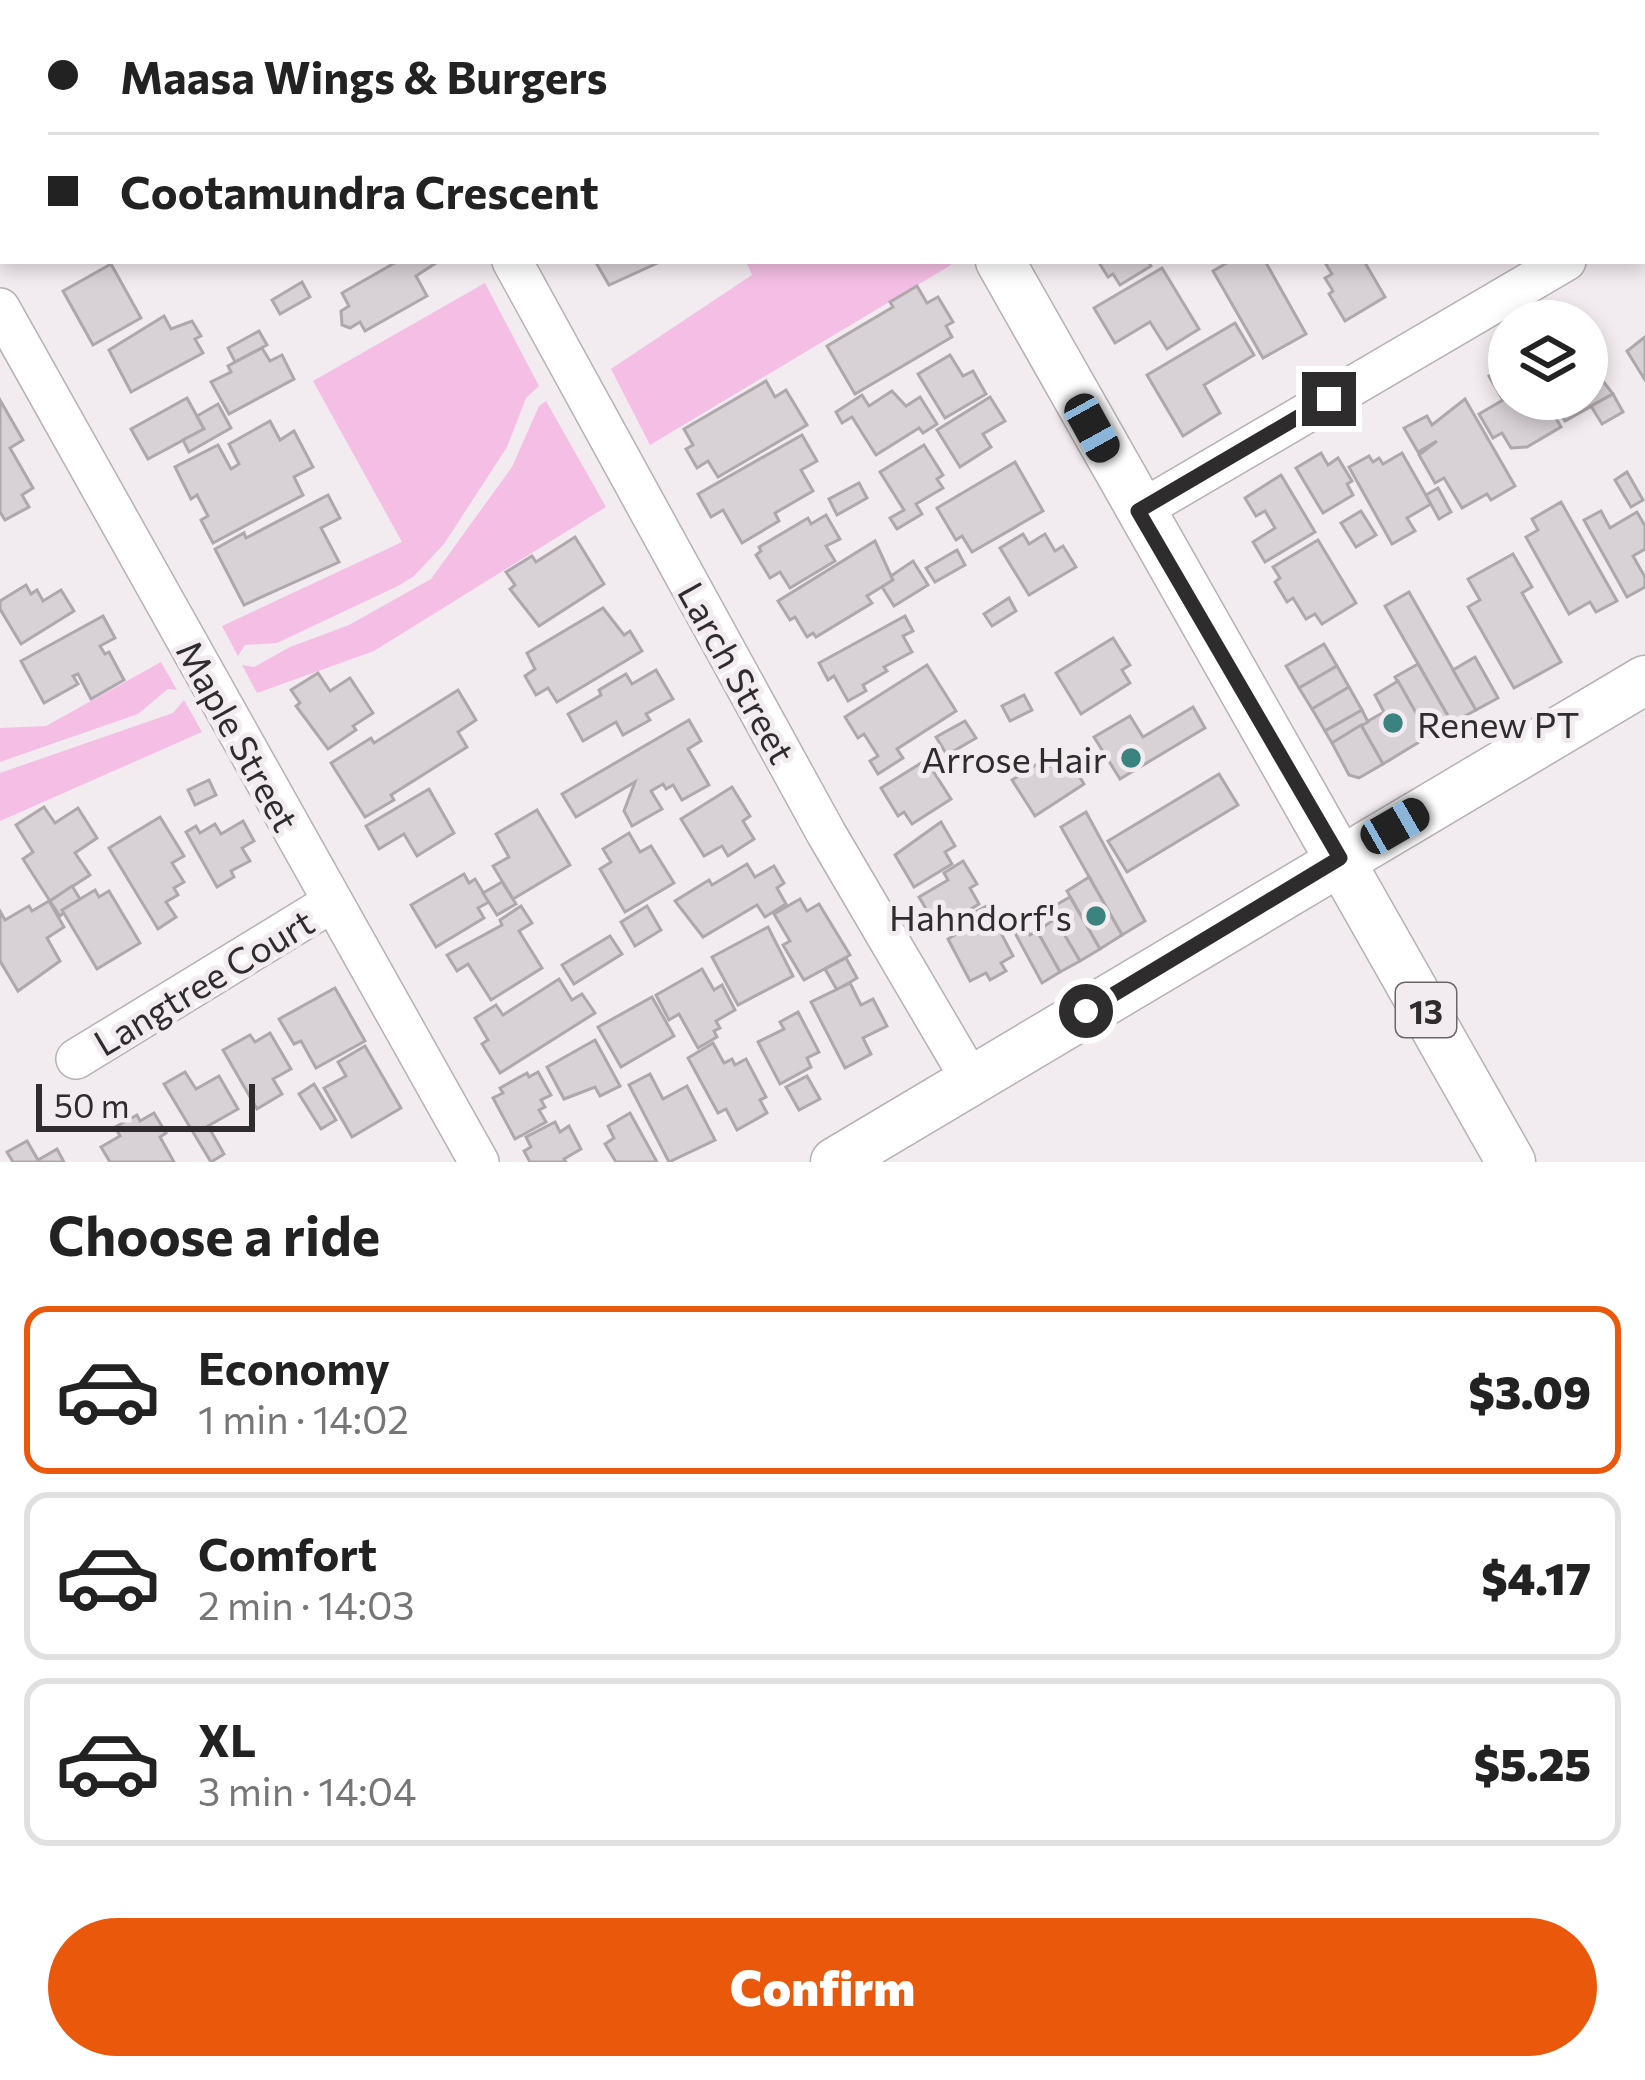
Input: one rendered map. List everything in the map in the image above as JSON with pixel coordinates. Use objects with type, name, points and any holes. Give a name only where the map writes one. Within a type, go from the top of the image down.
[{"type":"main road","name":"13","points":[[1002,264],[1511,1162]]},
{"type":"main road","points":[[835,1162],[1645,680]]},
{"type":"street","name":"Larch Street","points":[[514,264],[826,833],[970,1080]]},
{"type":"street","points":[[1138,511],[1561,264]]},
{"type":"street","name":"Maple Street","points":[[0,308],[479,1162]]},
{"type":"street","name":"Langtree Court","points":[[76,1059],[331,903]]},
{"type":"shaded area","points":[[747,264],[951,265],[650,445],[611,369],[752,275]]},
{"type":"shaded area","points":[[485,283],[539,386],[526,398],[507,447],[444,544],[400,585],[277,643],[245,645],[238,656],[222,626],[402,542],[313,381]]},
{"type":"shaded area","points":[[546,401],[606,507],[374,651],[257,693],[242,665],[254,667],[290,647],[349,625],[431,579],[512,467],[539,406]]},
{"type":"shaded area","points":[[161,662],[177,690],[168,689],[138,714],[0,762],[0,728],[46,726]]},
{"type":"shaded area","points":[[184,700],[202,732],[0,821],[0,773],[173,713]]},
{"type":"building","points":[[111,264],[141,318],[93,345],[63,291]]},
{"type":"building","points":[[393,264],[434,264],[416,276],[427,296],[365,331],[360,322],[350,328],[342,325],[341,311],[349,306],[342,293]]},
{"type":"building","points":[[597,264],[655,264],[609,285]]},
{"type":"building","points":[[1100,264],[1151,266],[1120,285],[1113,274],[1108,277]]},
{"type":"building","points":[[1225,264],[1267,264],[1306,334],[1263,358],[1213,271]]},
{"type":"building","points":[[1326,264],[1366,264],[1385,297],[1345,321],[1329,294],[1333,291],[1325,278],[1332,274]]},
{"type":"building","points":[[1162,268],[1199,329],[1167,349],[1150,322],[1115,343],[1094,308]]},
{"type":"building","points":[[302,282],[310,297],[280,314],[272,300]]},
{"type":"building","points":[[917,286],[927,303],[938,297],[953,322],[946,326],[952,337],[855,394],[827,346],[893,307],[890,302]]},
{"type":"building","points":[[164,316],[171,329],[192,321],[201,336],[195,339],[203,353],[131,392],[109,350]]},
{"type":"building","points":[[1235,323],[1254,355],[1204,385],[1220,413],[1183,436],[1147,375]]},
{"type":"building","points":[[259,331],[267,345],[235,362],[228,348]]},
{"type":"building","points":[[1645,337],[1645,380],[1627,351]]},
{"type":"building","points":[[262,348],[270,361],[282,355],[294,379],[229,414],[211,382],[231,372],[228,366]]},
{"type":"building","points":[[950,355],[963,376],[973,371],[986,394],[945,418],[918,374]]},
{"type":"building","points":[[766,381],[775,397],[786,390],[807,425],[718,477],[708,461],[697,468],[686,449],[693,445],[684,429]]},
{"type":"building","points":[[892,391],[906,406],[920,397],[937,424],[923,433],[919,428],[876,455],[852,417],[842,423],[836,412],[862,395],[869,406]]},
{"type":"building","points":[[1613,394],[1623,412],[1602,424],[1600,420],[1608,420],[1608,397]]},
{"type":"building","points":[[990,397],[1005,421],[983,434],[991,447],[960,467],[937,430]]},
{"type":"building","points":[[187,398],[204,429],[148,459],[131,429]]},
{"type":"building","points":[[1465,399],[1515,486],[1491,500],[1487,494],[1462,508],[1444,478],[1435,483],[1419,455],[1437,441],[1418,452],[1404,428],[1427,416],[1432,425]]},
{"type":"building","points":[[0,400],[23,440],[10,448],[33,488],[22,495],[29,507],[5,520],[0,512]]},
{"type":"building","points":[[218,404],[231,428],[189,452],[183,440],[204,429],[197,416]]},
{"type":"building","points":[[1488,409],[1488,420],[1557,420],[1561,427],[1527,447],[1511,448],[1502,433],[1493,438],[1479,414]]},
{"type":"building","points":[[270,421],[280,440],[294,431],[313,467],[294,477],[303,495],[213,543],[201,520],[208,516],[197,495],[191,499],[175,467],[218,445],[231,469],[239,464],[229,444]]},
{"type":"building","points":[[802,435],[817,461],[801,470],[813,491],[775,513],[779,521],[742,543],[723,510],[711,517],[698,494]]},
{"type":"building","points":[[924,445],[943,475],[937,479],[943,488],[916,504],[922,514],[897,529],[890,518],[904,510],[880,472]]},
{"type":"building","points":[[1321,453],[1328,465],[1338,458],[1352,481],[1347,484],[1353,495],[1323,513],[1296,468]]},
{"type":"building","points":[[1402,453],[1431,504],[1407,518],[1415,531],[1392,544],[1349,467],[1369,456],[1383,464]]},
{"type":"building","points":[[1015,462],[1043,511],[972,552],[962,536],[956,540],[937,508]]},
{"type":"building","points":[[1627,472],[1643,500],[1631,507],[1615,480]]},
{"type":"building","points":[[1281,475],[1315,532],[1265,562],[1253,542],[1275,528],[1265,511],[1256,516],[1245,498]]},
{"type":"building","points":[[859,483],[867,498],[837,515],[829,499]]},
{"type":"building","points":[[1438,488],[1451,512],[1439,519],[1426,495]]},
{"type":"building","points":[[328,495],[340,518],[321,528],[339,562],[244,605],[215,549]]},
{"type":"building","points":[[1561,502],[1617,601],[1596,612],[1590,602],[1569,614],[1526,537],[1538,530],[1532,519]]},
{"type":"building","points":[[1361,511],[1376,535],[1356,547],[1341,523]]},
{"type":"building","points":[[1601,511],[1610,528],[1637,512],[1645,526],[1645,549],[1633,556],[1645,577],[1645,587],[1627,597],[1584,520]]},
{"type":"building","points":[[826,515],[840,539],[826,546],[835,561],[790,588],[780,572],[770,578],[756,555],[759,547],[808,518],[811,524]]},
{"type":"building","points":[[1023,534],[1029,544],[1045,534],[1055,551],[1063,546],[1076,567],[1029,595],[1000,548]]},
{"type":"building","points":[[575,537],[604,584],[539,626],[510,589],[515,585],[506,572],[532,556],[536,562]]},
{"type":"building","points":[[1318,540],[1356,603],[1322,624],[1315,614],[1306,619],[1293,598],[1287,602],[1275,582],[1280,578],[1273,567]]},
{"type":"building","points":[[875,541],[893,580],[867,596],[872,603],[816,637],[813,633],[807,637],[778,601]]},
{"type":"building","points":[[957,550],[965,565],[935,582],[926,568]]},
{"type":"building","points":[[1513,554],[1532,587],[1522,593],[1561,662],[1514,688],[1468,607],[1480,600],[1468,579]]},
{"type":"building","points":[[913,561],[928,585],[894,606],[882,587]]},
{"type":"building","points":[[26,585],[31,594],[37,590],[43,601],[61,590],[74,611],[21,644],[0,601]]},
{"type":"building","points":[[1409,592],[1476,710],[1452,723],[1385,606]]},
{"type":"building","points":[[1009,598],[1016,611],[992,626],[984,614]]},
{"type":"building","points":[[603,608],[624,635],[630,631],[642,651],[557,702],[548,688],[536,695],[525,676],[535,669],[527,653]]},
{"type":"building","points":[[103,616],[115,638],[100,646],[105,654],[109,652],[124,680],[91,699],[78,674],[73,676],[78,684],[44,703],[21,661]]},
{"type":"building","points":[[905,616],[913,631],[903,636],[912,652],[884,667],[887,671],[863,685],[866,691],[848,701],[834,676],[828,680],[819,663]]},
{"type":"building","points":[[1113,638],[1130,665],[1122,670],[1130,683],[1081,714],[1056,673]]},
{"type":"building","points":[[1324,644],[1337,666],[1299,688],[1286,666]]},
{"type":"building","points":[[1475,657],[1498,698],[1476,710],[1453,670]]},
{"type":"building","points":[[1418,664],[1452,723],[1429,736],[1395,677]]},
{"type":"building","points":[[927,665],[956,711],[897,749],[903,758],[878,774],[870,761],[878,756],[864,734],[858,738],[845,717]]},
{"type":"building","points":[[1337,666],[1349,687],[1312,709],[1299,688]]},
{"type":"building","points":[[656,670],[673,699],[646,714],[650,720],[623,735],[616,722],[583,741],[568,714],[626,674],[632,684]]},
{"type":"building","points":[[318,673],[330,691],[350,678],[373,713],[328,749],[296,706],[300,703],[291,690]]},
{"type":"building","name":"Renew PT","points":[[1398,681],[1429,736],[1383,764],[1361,725],[1384,712],[1375,695]]},
{"type":"building","points":[[1349,687],[1362,710],[1325,731],[1312,709]]},
{"type":"building","points":[[458,690],[476,720],[458,732],[467,747],[365,817],[331,763],[371,738],[374,743]]},
{"type":"building","points":[[1024,695],[1032,710],[1010,721],[1002,706]]},
{"type":"building","name":"Arrose Hair","points":[[1193,707],[1205,728],[1120,779],[1094,737],[1130,716],[1143,737]]},
{"type":"building","points":[[1362,710],[1368,722],[1332,743],[1325,731]]},
{"type":"building","points":[[689,720],[701,741],[688,749],[709,785],[682,800],[673,785],[666,789],[663,784],[651,791],[662,809],[632,826],[624,811],[635,782],[576,817],[562,794]]},
{"type":"building","points":[[965,721],[976,738],[947,755],[936,737]]},
{"type":"building","points":[[1361,725],[1383,764],[1359,778],[1349,775],[1332,743]]},
{"type":"building","points":[[1045,759],[1050,766],[1059,759],[1064,766],[1070,761],[1084,784],[1035,816],[1012,780]]},
{"type":"building","points":[[926,760],[951,799],[912,824],[904,812],[898,816],[881,788]]},
{"type":"building","points":[[1219,774],[1238,805],[1127,872],[1108,841]]},
{"type":"building","points":[[209,780],[216,795],[195,805],[188,790]]},
{"type":"building","points":[[732,787],[750,816],[743,821],[754,839],[728,856],[722,846],[704,856],[681,819]]},
{"type":"building","points":[[429,789],[454,833],[417,856],[404,834],[379,849],[366,826]]},
{"type":"building","points":[[44,807],[55,823],[78,808],[97,838],[75,853],[90,875],[50,901],[23,859],[33,852],[16,825]]},
{"type":"building","points":[[537,810],[570,865],[513,899],[493,866],[509,857],[496,834]]},
{"type":"building","points":[[1086,812],[1145,921],[1122,935],[1061,827]]},
{"type":"building","points":[[160,817],[184,856],[172,863],[184,882],[174,888],[178,895],[166,902],[176,917],[158,929],[109,848]]},
{"type":"building","points":[[243,821],[254,841],[242,848],[250,861],[231,871],[234,877],[217,887],[186,832],[196,826],[200,833],[215,824],[221,834]]},
{"type":"building","points":[[941,822],[955,846],[945,852],[952,864],[914,887],[895,855]]},
{"type":"building","points":[[629,833],[640,852],[651,846],[674,883],[625,912],[600,869],[611,862],[603,849]]},
{"type":"building","points":[[963,861],[977,884],[970,888],[979,904],[938,929],[919,897],[948,880],[944,873]]},
{"type":"building","points":[[747,864],[755,877],[774,866],[784,883],[777,888],[786,904],[765,917],[757,905],[703,937],[675,901]]},
{"type":"building","points":[[464,874],[469,883],[475,879],[489,902],[478,908],[484,918],[436,947],[411,905]]},
{"type":"building","name":"Hahndorf's","points":[[1089,877],[1122,935],[1100,949],[1067,891]]},
{"type":"building","points":[[502,882],[516,904],[497,915],[483,893]]},
{"type":"building","points":[[72,886],[80,899],[60,916],[50,901]]},
{"type":"building","points":[[95,890],[99,897],[109,891],[140,943],[97,969],[62,910]]},
{"type":"building","points":[[1070,897],[1100,949],[1080,961],[1049,909]]},
{"type":"building","points":[[800,899],[807,911],[819,904],[850,955],[804,980],[783,945],[790,941],[774,914]]},
{"type":"building","points":[[49,901],[64,927],[47,938],[60,961],[18,991],[0,961],[0,911],[5,920]]},
{"type":"building","points":[[992,903],[998,913],[992,916],[1013,956],[1001,963],[1006,971],[990,980],[986,973],[970,981],[948,939],[963,930],[959,921]]},
{"type":"building","points":[[521,906],[532,923],[519,931],[542,968],[491,1000],[468,964],[457,971],[447,955],[502,925],[500,920]]},
{"type":"building","points":[[647,906],[661,930],[635,946],[621,922]]},
{"type":"building","points":[[1055,919],[1080,961],[1060,972],[1037,931]]},
{"type":"building","points":[[1025,926],[1030,935],[1037,931],[1060,972],[1042,983],[1015,933]]},
{"type":"building","points":[[768,927],[793,976],[738,1005],[712,957]]},
{"type":"building","points":[[610,936],[622,954],[574,984],[562,965]]},
{"type":"building","points":[[846,958],[857,978],[837,990],[825,969]]},
{"type":"building","points":[[702,969],[714,990],[722,985],[735,1010],[716,1021],[717,1037],[698,1048],[679,1014],[669,1020],[656,995]]},
{"type":"building","points":[[559,979],[572,1000],[582,994],[595,1013],[500,1073],[482,1044],[488,1040],[475,1018],[496,1005],[503,1015]]},
{"type":"building","points":[[850,983],[861,1005],[873,999],[887,1026],[863,1038],[871,1054],[845,1068],[811,1002]]},
{"type":"building","points":[[335,988],[365,1041],[316,1068],[301,1041],[294,1044],[279,1019]]},
{"type":"building","points":[[652,997],[674,1036],[621,1067],[598,1027]]},
{"type":"building","points":[[798,1012],[819,1052],[807,1058],[811,1067],[780,1084],[758,1042],[784,1029],[780,1022]]},
{"type":"building","points":[[270,1033],[291,1069],[273,1079],[282,1094],[257,1109],[223,1050],[250,1035],[255,1042]]},
{"type":"building","points":[[595,1040],[620,1086],[600,1096],[595,1087],[564,1099],[547,1067]]},
{"type":"building","points":[[713,1043],[724,1063],[732,1059],[735,1065],[746,1059],[766,1097],[760,1100],[767,1113],[737,1130],[726,1109],[718,1113],[688,1058]]},
{"type":"building","points":[[365,1046],[401,1108],[352,1137],[324,1088],[346,1076],[338,1062]]},
{"type":"building","points":[[185,1072],[196,1089],[219,1076],[238,1109],[208,1126],[224,1154],[211,1162],[164,1084]]},
{"type":"building","points":[[538,1072],[551,1095],[541,1100],[545,1107],[539,1110],[546,1122],[515,1139],[493,1098],[503,1093],[500,1088]]},
{"type":"building","points":[[650,1074],[663,1099],[687,1086],[715,1140],[669,1162],[629,1085]]},
{"type":"building","points":[[807,1076],[820,1099],[799,1110],[786,1087]]},
{"type":"building","points":[[314,1084],[336,1120],[321,1129],[299,1094]]},
{"type":"building","points":[[154,1113],[174,1162],[110,1162],[101,1147],[120,1136],[115,1127],[137,1115],[140,1121]]},
{"type":"building","points":[[630,1113],[657,1162],[616,1162],[605,1144],[614,1138],[608,1126]]},
{"type":"building","points":[[555,1122],[560,1132],[569,1126],[581,1149],[566,1162],[530,1162],[524,1151],[531,1147],[526,1137]]},
{"type":"building","points":[[27,1141],[38,1160],[57,1149],[64,1162],[13,1162],[7,1152]]},
{"type":"place","name":"Renew PT","points":[[1393,723]]},
{"type":"place","name":"Arrose Hair","points":[[1131,758]]},
{"type":"place","name":"Hahndorf's","points":[[1096,916]]},
{"type":"route","points":[[1086,1011],[1340,858],[1138,511],[1329,399]]}]
